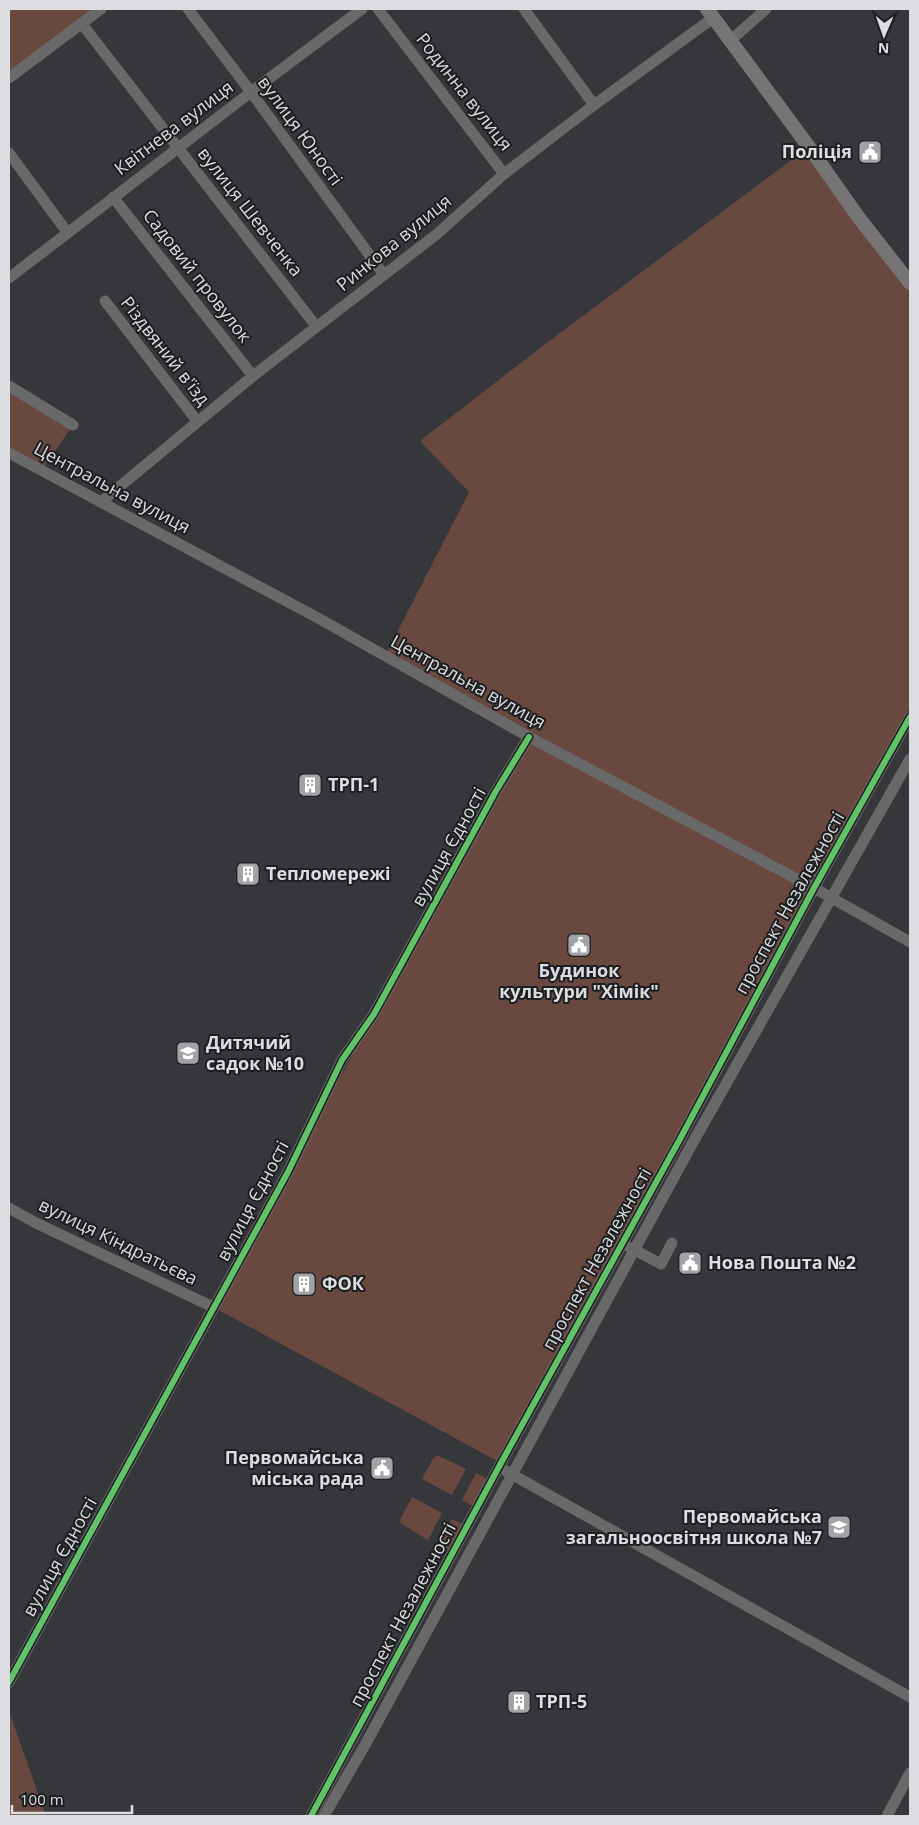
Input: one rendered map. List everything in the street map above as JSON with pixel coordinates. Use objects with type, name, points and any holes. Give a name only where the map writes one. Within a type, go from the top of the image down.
[{"type":"main road","points":[[710,13],[810,147],[859,218],[910,283]]},
{"type":"street","points":[[9,78],[101,9]]},
{"type":"street","name":"вулиця Юності","points":[[188,9],[384,275]]},
{"type":"street","name":"Квітнева вулиця","points":[[9,278],[250,92],[362,9]]},
{"type":"street","name":"Родинна вулиця","points":[[378,9],[504,174]]},
{"type":"street","points":[[524,9],[594,105]]},
{"type":"street","points":[[731,40],[766,9]]},
{"type":"street","name":"Ринкова вулиця","points":[[101,502],[253,376],[437,234],[504,174],[710,13]]},
{"type":"street","name":"вулиця Шевченка","points":[[82,24],[316,326]]},
{"type":"street","points":[[9,153],[67,232]]},
{"type":"street","name":"Садовий провулок","points":[[113,197],[253,376]]},
{"type":"street","name":"Різдвяний в'їзд","points":[[105,301],[197,421]]},
{"type":"street","points":[[9,386],[73,425]]},
{"type":"street","name":"Центральна вулиця","points":[[9,452],[318,618],[529,737],[814,888],[910,942]]},
{"type":"street","name":"проспект Незалежності","points":[[323,1811],[500,1465],[623,1244],[814,888],[910,717]]},
{"type":"street","name":"вулиця Єдності","points":[[9,1682],[212,1307],[288,1172],[342,1060],[374,1014],[492,799],[529,737]]},
{"type":"street","name":"проспект Незалежності","points":[[311,1816],[323,1811],[365,1745],[692,1144],[910,759]]},
{"type":"street","name":"вулиця Кіндратьєва","points":[[9,1208],[212,1307]]},
{"type":"street","points":[[623,1244],[661,1264],[672,1243]]},
{"type":"street","points":[[500,1465],[512,1474],[910,1697]]},
{"type":"street","points":[[887,1816],[910,1773]]},
{"type":"shaded area","points":[[9,9],[101,9],[9,78]]},
{"type":"shaded area","points":[[809,147],[910,283],[910,707],[814,888],[501,1463],[213,1307],[529,737],[386,654],[469,492],[420,441],[544,345]]},
{"type":"shaded area","points":[[9,386],[73,425],[42,470],[9,453]]},
{"type":"shaded area","points":[[437,1455],[466,1469],[452,1495],[422,1479],[433,1458]]},
{"type":"shaded area","points":[[476,1473],[492,1481],[477,1508],[462,1500]]},
{"type":"shaded area","points":[[412,1497],[442,1513],[428,1540],[400,1523]]},
{"type":"shaded area","points":[[452,1519],[468,1527],[454,1553],[438,1545]]},
{"type":"shaded area","points":[[9,1711],[46,1816],[9,1816]]},
{"type":"cycle path","points":[[311,1816],[501,1463],[680,1139],[814,888],[910,717]]},
{"type":"cycle path","points":[[9,1682],[288,1172],[342,1060],[374,1014],[496,791],[529,737]]},
{"type":"place","name":"Поліція","points":[[870,152]]},
{"type":"place","name":"ТРП-1","points":[[310,785]]},
{"type":"place","name":"Тепломережі","points":[[248,874]]},
{"type":"place","name":"Будинок культури \"Хімік\"","points":[[579,945]]},
{"type":"place","name":"Дитячий садок №10","points":[[188,1053]]},
{"type":"place","name":"Нова Пошта №2","points":[[690,1263]]},
{"type":"place","name":"ФОК","points":[[304,1284]]},
{"type":"place","name":"Первомайська мiська рада","points":[[382,1468]]},
{"type":"place","name":"Первомайська загальноосвітня школа №7","points":[[839,1527]]},
{"type":"place","name":"ТРП-5","points":[[519,1702]]}]
